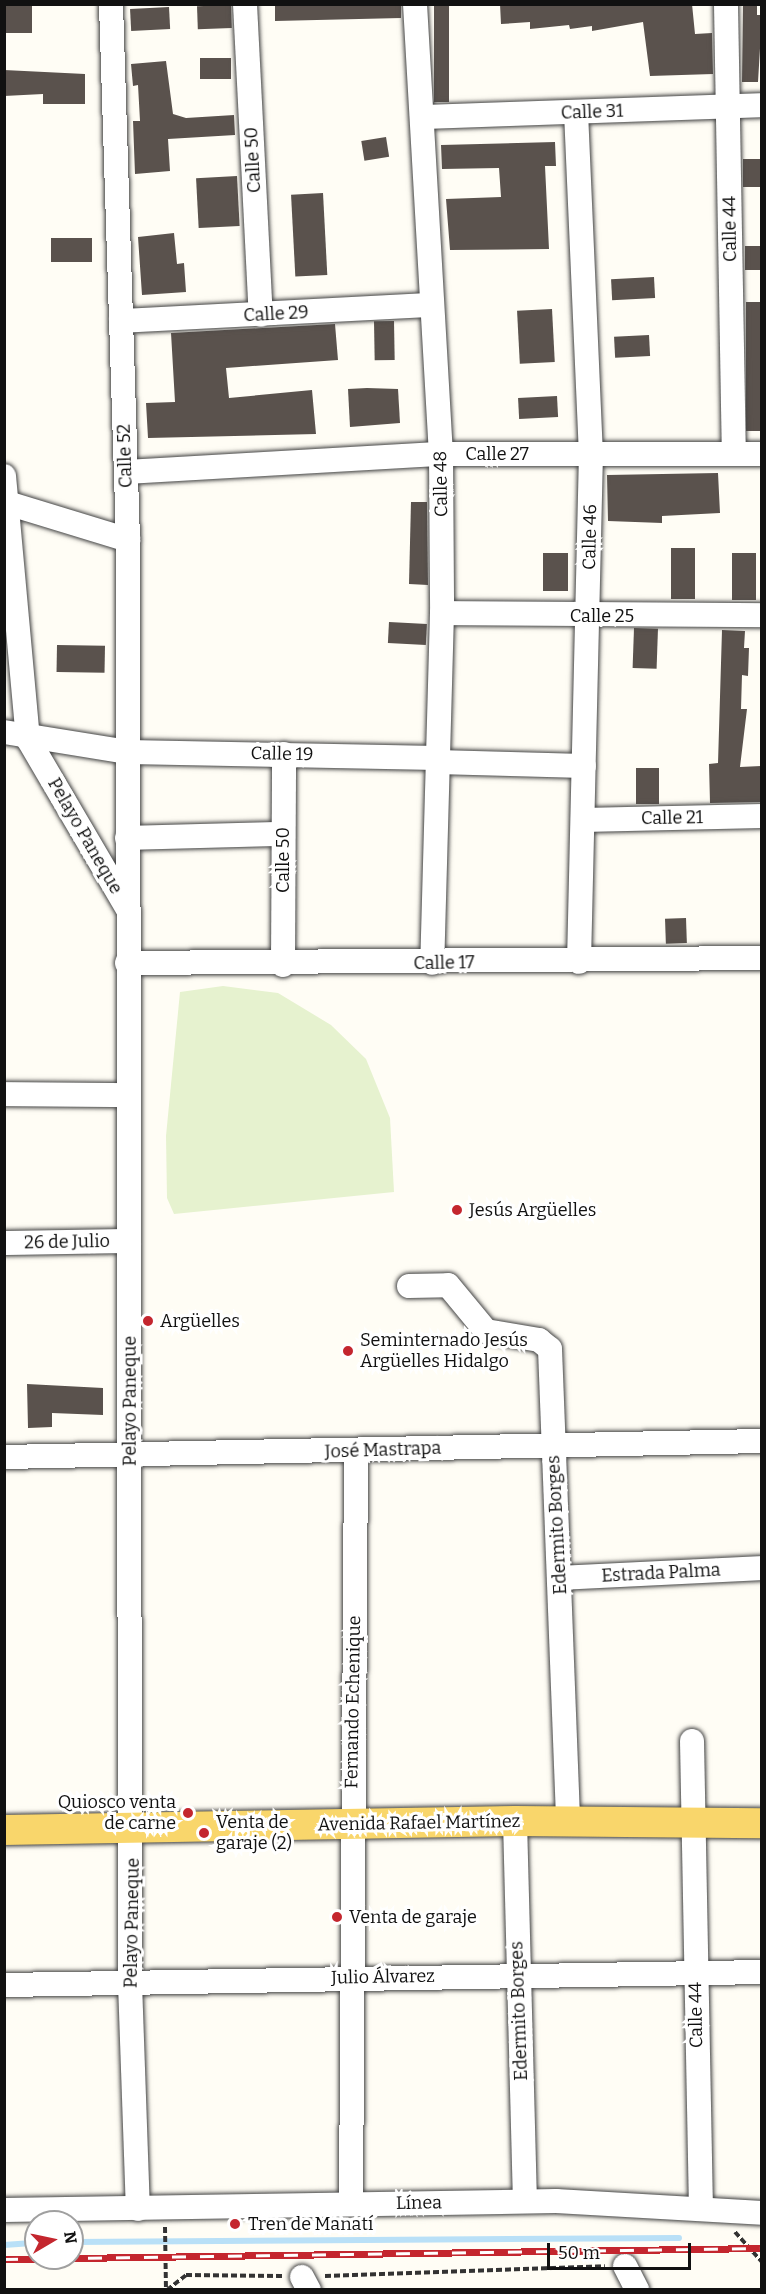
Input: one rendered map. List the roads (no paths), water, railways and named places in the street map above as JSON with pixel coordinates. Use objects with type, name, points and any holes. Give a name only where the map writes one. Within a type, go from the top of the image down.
[{"type":"main road","name":"Avenida Rafael Martínez","points":[[4,1830],[515,1821],[762,1823]]},
{"type":"street","name":"Calle 52","points":[[111,4],[128,540],[127,908]]},
{"type":"street","name":"Calle 50","points":[[245,4],[261,315]]},
{"type":"street","name":"Calle 48","points":[[415,4],[441,454],[442,613],[432,963]]},
{"type":"street","name":"Calle 44","points":[[726,4],[734,453]]},
{"type":"street","name":"Calle 31","points":[[422,117],[762,105]]},
{"type":"street","name":"Calle 46","points":[[576,112],[591,453],[589,616],[579,962]]},
{"type":"street","name":"Calle 29","points":[[121,321],[431,305]]},
{"type":"street","name":"Calle 27","points":[[126,472],[441,454],[762,454]]},
{"type":"street","name":"Pelayo Paneque","points":[[4,477],[28,739],[127,908],[133,1829],[130,1983],[138,2209]]},
{"type":"street","points":[[5,502],[128,540]]},
{"type":"street","name":"Calle 25","points":[[442,613],[589,616],[762,615]]},
{"type":"street","name":"Calle 19","points":[[4,732],[28,739],[128,752],[284,754],[584,766]]},
{"type":"street","name":"Calle 50","points":[[283,965],[284,754]]},
{"type":"street","name":"Calle 21","points":[[583,820],[762,816]]},
{"type":"street","points":[[127,838],[284,834]]},
{"type":"street","name":"Calle 17","points":[[127,963],[283,965],[762,958]]},
{"type":"street","points":[[4,1094],[128,1095]]},
{"type":"street","name":"26 de Julio","points":[[4,1243],[129,1241]]},
{"type":"street","name":"Edermito Borges","points":[[409,1286],[448,1285],[486,1331],[540,1340],[550,1349],[568,1821]]},
{"type":"street","name":"José Mastrapa","points":[[4,1457],[356,1452],[553,1444],[762,1441]]},
{"type":"street","name":"Fernando Echenique","points":[[351,2204],[351,1823],[356,1452]]},
{"type":"street","name":"Estrada Palma","points":[[560,1578],[762,1568]]},
{"type":"street","name":"Calle 44","points":[[692,1741],[700,2206]]},
{"type":"street","name":"Edermito Borges","points":[[515,1821],[517,1974],[525,2201]]},
{"type":"street","name":"Julio Álvarez","points":[[4,1984],[517,1974],[762,1972]]},
{"type":"street","name":"Línea","points":[[4,2210],[525,2201],[700,2206],[762,2213]]},
{"type":"street","points":[[625,2266],[638,2289]]},
{"type":"waterway","points":[[84,2242],[679,2238]]},
{"type":"waterway","points":[[4,2245],[24,2244]]},
{"type":"railway","points":[[4,2259],[762,2248]]},
{"type":"place","name":"Jesús Argüelles","points":[[457,1210]]},
{"type":"place","name":"Argüelles","points":[[148,1321]]},
{"type":"place","name":"Seminternado Jesús Argüelles Hidalgo","points":[[348,1351]]},
{"type":"place","name":"Quiosco venta de carne","points":[[188,1813]]},
{"type":"place","name":"Venta de garaje (2)","points":[[204,1833]]},
{"type":"place","name":"Venta de garaje","points":[[337,1917]]},
{"type":"place","name":"Tren de Manatí","points":[[235,2224]]}]
